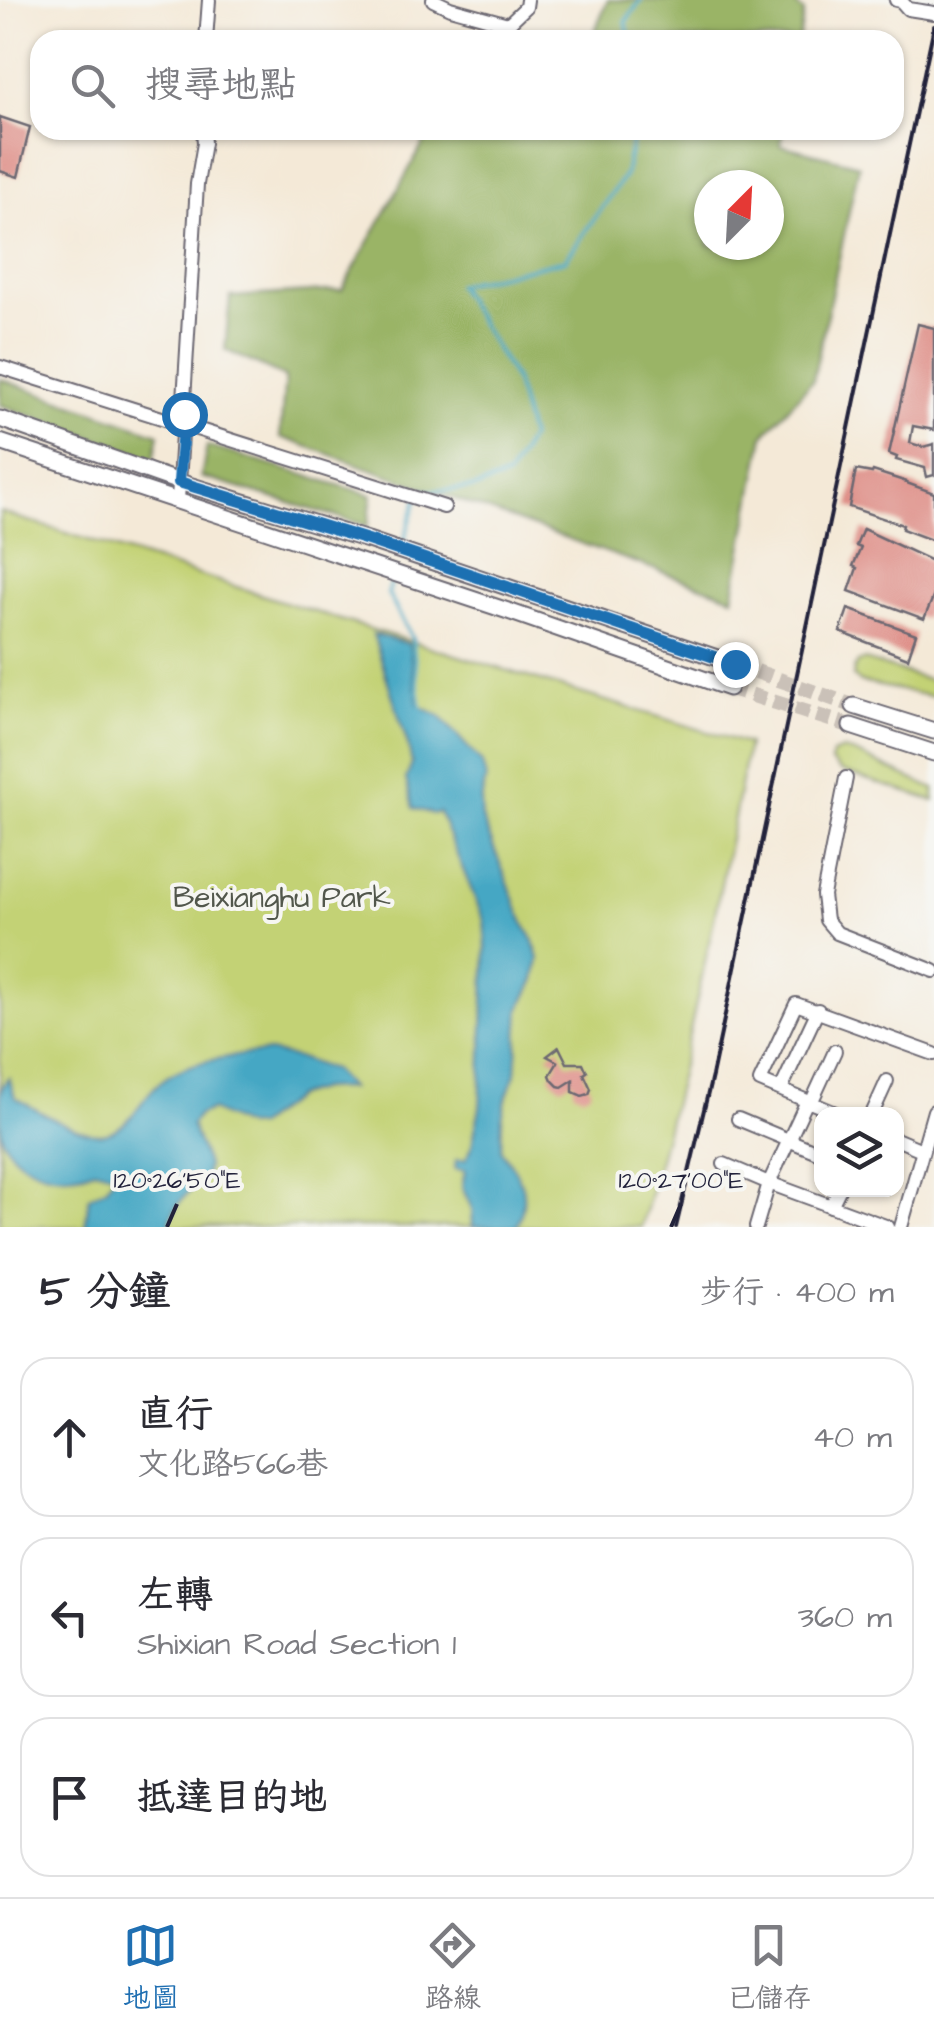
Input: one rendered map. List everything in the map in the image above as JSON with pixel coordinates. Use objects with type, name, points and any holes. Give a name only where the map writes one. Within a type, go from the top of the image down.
[{"type":"street","points":[[207,30],[209,0]]},
{"type":"street","points":[[433,0],[508,24],[526,7],[527,0]]},
{"type":"street","points":[[902,3],[934,13]]},
{"type":"street","points":[[178,500],[197,184],[204,140]]},
{"type":"street","points":[[0,367],[444,507]]},
{"type":"street","points":[[0,419],[179,482],[368,540],[735,664]]},
{"type":"street","points":[[0,442],[730,688]]},
{"type":"street","points":[[854,706],[934,731]]},
{"type":"street","points":[[851,726],[934,752]]},
{"type":"street","points":[[846,778],[823,895],[826,920],[838,934],[934,971]]},
{"type":"street","points":[[821,1107],[760,1080],[796,1004],[934,1054]]},
{"type":"street","points":[[780,1090],[818,1010]]},
{"type":"street","points":[[756,1227],[789,1140],[835,1051]]},
{"type":"street","points":[[875,1107],[887,1081]]},
{"type":"street","points":[[901,1227],[934,1110]]},
{"type":"street","points":[[738,1119],[814,1151]]},
{"type":"street","points":[[904,1142],[922,1150]]},
{"type":"street","points":[[724,1164],[888,1227]]},
{"type":"street","points":[[917,1175],[934,1180]]},
{"type":"street","points":[[831,1206],[835,1197]]},
{"type":"green space","points":[[608,0],[791,0],[804,12],[801,30],[595,30]]},
{"type":"green space","points":[[425,140],[782,140],[781,145],[859,165],[813,380],[764,435],[733,597],[280,437],[285,377],[225,350],[230,297],[342,290]]},
{"type":"green space","points":[[0,379],[159,434],[154,459],[0,405]]},
{"type":"green space","points":[[207,446],[372,495],[368,526],[201,477]]},
{"type":"green space","name":"Beixianghu Park","points":[[0,512],[748,744],[700,987],[641,1227],[0,1227]]},
{"type":"green space","points":[[865,660],[934,682],[934,697],[860,682],[853,677],[854,669]]},
{"type":"green space","points":[[843,750],[934,789],[934,801],[840,771],[831,762],[832,754]]},
{"type":"water","points":[[373,634],[409,644],[418,705],[440,716],[482,763],[486,778],[482,818],[539,959],[535,980],[520,1009],[516,1073],[502,1118],[501,1150],[522,1187],[523,1205],[516,1227],[473,1227],[472,1209],[462,1187],[465,1170],[455,1169],[456,1160],[465,1160],[471,1149],[480,1107],[484,920],[439,812],[413,808],[406,779],[412,764],[408,745]]},
{"type":"water","points":[[269,1052],[333,1070],[350,1088],[321,1089],[297,1096],[257,1126],[246,1127],[211,1110],[198,1115],[191,1125],[207,1165],[205,1177],[178,1204],[168,1227],[85,1227],[89,1197],[107,1187],[115,1174],[94,1169],[69,1175],[42,1172],[19,1160],[3,1139],[0,1094],[9,1078],[15,1097],[80,1130],[104,1134],[125,1123],[164,1079],[187,1067]]},
{"type":"building","points":[[0,117],[30,127],[18,177],[0,171]]},
{"type":"building","points":[[918,324],[934,328],[934,430],[913,426],[910,443],[923,447],[934,444],[934,475],[927,477],[925,468],[896,460],[889,454]]},
{"type":"building","points":[[856,470],[873,471],[934,493],[934,541],[902,529],[903,525],[849,507]]},
{"type":"building","points":[[863,529],[934,562],[934,595],[924,619],[849,591],[861,548],[856,546]]},
{"type":"building","points":[[848,609],[916,634],[908,658],[840,632]]},
{"type":"building","points":[[559,1047],[567,1063],[583,1063],[589,1094],[573,1092],[573,1080],[562,1087],[552,1080],[550,1075],[558,1062],[547,1056]]},
{"type":"waterway","points":[[628,30],[626,21],[641,0]]},
{"type":"waterway","points":[[403,544],[419,492],[475,488],[508,476],[530,438],[515,380],[457,285],[565,260],[625,175],[632,140]]},
{"type":"waterway","points":[[393,577],[388,594],[412,638],[421,710]]},
{"type":"tunnel","points":[[735,664],[854,706]]},
{"type":"tunnel","points":[[729,688],[851,726]]},
{"type":"railway","points":[[676,1227],[712,1076],[934,26]]},
{"type":"route","points":[[184,414],[179,482],[368,540],[735,664]]}]
